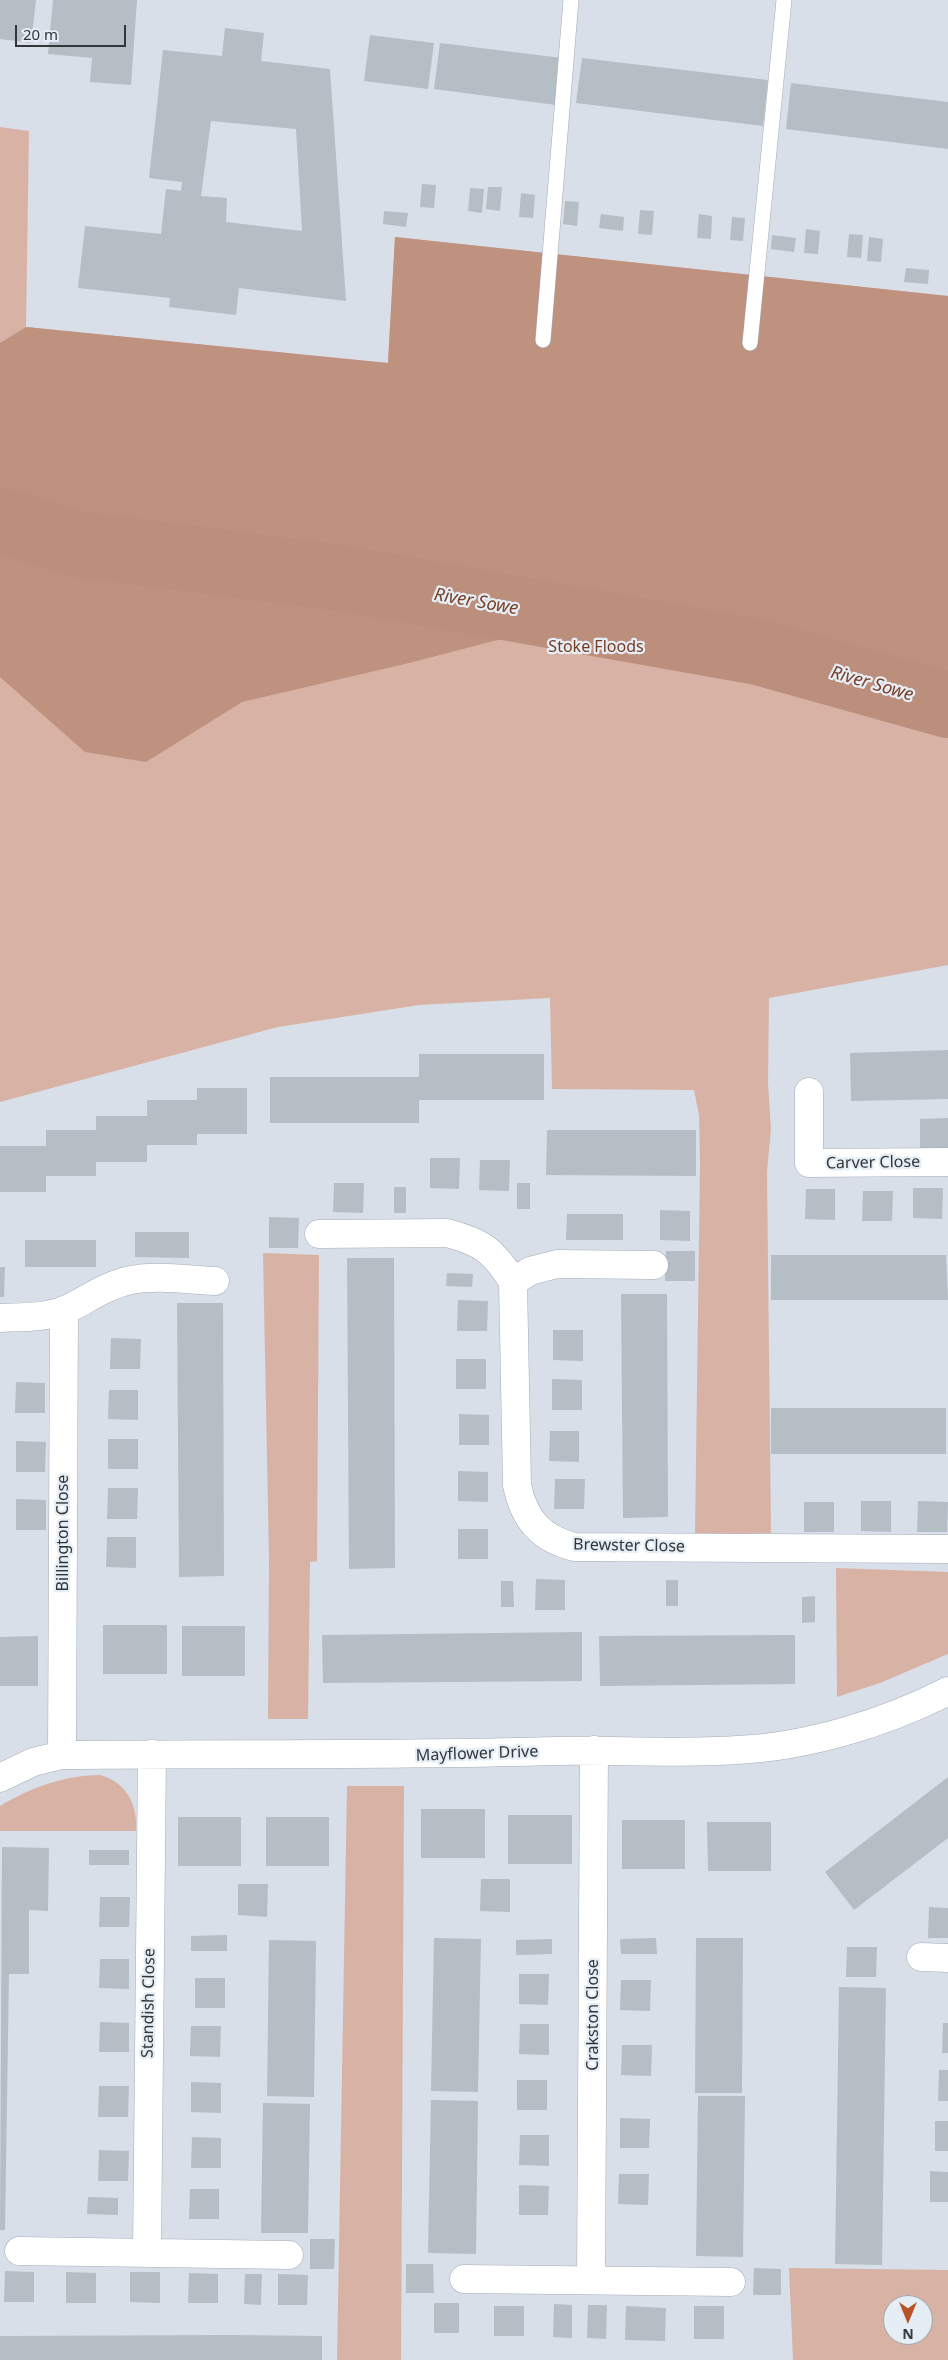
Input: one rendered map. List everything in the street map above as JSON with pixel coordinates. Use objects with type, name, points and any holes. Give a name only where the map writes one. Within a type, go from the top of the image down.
[{"type":"street","name":"Carver Close","points":[[809,1092],[809,1163],[948,1162]]},
{"type":"street","points":[[319,1234],[453,1235],[477,1243],[492,1252],[513,1282],[530,1271],[557,1264],[654,1265]]},
{"type":"street","points":[[0,1318],[46,1315],[64,1310],[102,1289],[132,1280],[153,1278],[215,1281]]},
{"type":"street","name":"Brewster Close","points":[[513,1282],[518,1484],[521,1503],[529,1519],[541,1532],[557,1543],[574,1547],[948,1549]]},
{"type":"street","name":"Billington Close","points":[[62,1755],[64,1310]]},
{"type":"street","name":"Mayflower Drive","points":[[0,1778],[33,1762],[62,1755],[408,1755],[594,1750],[737,1750],[774,1747],[854,1728],[919,1706],[948,1691]]},
{"type":"street","name":"Crakston Close","points":[[591,2280],[594,1750]]},
{"type":"street","name":"Standish Close","points":[[147,2252],[152,1754]]},
{"type":"street","points":[[921,1957],[948,1958]]},
{"type":"street","points":[[19,2251],[289,2255]]},
{"type":"street","points":[[464,2279],[731,2282]]},
{"type":"lane","points":[[543,340],[571,0]]},
{"type":"lane","points":[[750,343],[784,0]]},
{"type":"green space","name":"Stoke Floods","points":[[0,127],[29,131],[26,327],[388,363],[395,237],[948,296],[948,965],[769,998],[768,1083],[771,1129],[767,1172],[771,1533],[695,1535],[700,1163],[699,1115],[694,1090],[552,1089],[550,998],[419,1005],[278,1027],[0,1102]]},
{"type":"green space","points":[[263,1253],[319,1255],[317,1561],[310,1562],[308,1719],[268,1719],[269,1561]]},
{"type":"green space","points":[[836,1568],[948,1572],[948,1654],[880,1683],[837,1697]]},
{"type":"green space","points":[[100,1775],[117,1783],[128,1795],[135,1812],[136,1831],[0,1831],[0,1806],[12,1799],[60,1780]]},
{"type":"green space","points":[[347,1786],[404,1786],[401,2360],[337,2360]]},
{"type":"green space","points":[[789,2268],[948,2270],[948,2360],[793,2360]]},
{"type":"shaded area","points":[[395,237],[948,296],[948,689],[625,607],[409,663],[242,702],[146,762],[85,752],[0,677],[0,343],[26,327],[388,363]]},
{"type":"building","points":[[0,0],[36,0],[31,43],[0,39]]},
{"type":"building","points":[[53,0],[137,0],[131,85],[90,82],[92,58],[48,54]]},
{"type":"building","points":[[225,28],[264,33],[261,61],[330,69],[346,301],[239,288],[236,315],[169,307],[170,298],[78,288],[85,226],[161,234],[166,189],[181,191],[182,182],[149,178],[163,50],[222,56]],"holes":[[[211,121],[296,129],[302,231],[226,222],[227,198],[201,196]]]},
{"type":"building","points":[[370,35],[434,43],[428,89],[364,81]]},
{"type":"building","points":[[440,43],[562,58],[556,105],[434,89]]},
{"type":"building","points":[[582,58],[768,80],[763,126],[576,103]]},
{"type":"building","points":[[791,83],[948,102],[948,149],[786,129]]},
{"type":"building","points":[[422,184],[436,185],[434,208],[420,207]]},
{"type":"building","points":[[488,187],[502,187],[500,211],[486,209]]},
{"type":"building","points":[[470,188],[484,189],[482,213],[468,211]]},
{"type":"building","points":[[521,193],[535,195],[533,218],[519,217]]},
{"type":"building","points":[[565,201],[579,202],[577,226],[563,224]]},
{"type":"building","points":[[640,210],[654,211],[652,235],[638,234]]},
{"type":"building","points":[[384,211],[408,213],[406,227],[383,224]]},
{"type":"building","points":[[601,214],[624,217],[623,231],[599,228]]},
{"type":"building","points":[[699,214],[712,216],[711,239],[697,238]]},
{"type":"building","points":[[732,217],[745,218],[743,241],[730,240]]},
{"type":"building","points":[[806,229],[820,231],[818,254],[804,253]]},
{"type":"building","points":[[849,234],[863,235],[861,258],[847,257]]},
{"type":"building","points":[[772,235],[796,238],[794,252],[771,249]]},
{"type":"building","points":[[869,237],[883,239],[881,262],[867,261]]},
{"type":"building","points":[[906,268],[929,270],[928,284],[904,282]]},
{"type":"building","points":[[948,1050],[948,1099],[851,1101],[850,1053]]},
{"type":"building","points":[[419,1054],[544,1054],[544,1100],[419,1100],[419,1123],[270,1123],[270,1077],[419,1077]]},
{"type":"building","points":[[197,1088],[247,1088],[247,1134],[197,1134],[197,1145],[147,1145],[147,1162],[96,1162],[96,1176],[46,1176],[46,1192],[0,1192],[0,1146],[46,1146],[46,1130],[96,1130],[96,1116],[147,1116],[147,1100],[197,1100]]},
{"type":"building","points":[[948,1118],[948,1148],[920,1148],[920,1119]]},
{"type":"building","points":[[547,1130],[696,1130],[696,1176],[546,1175]]},
{"type":"building","points":[[430,1158],[460,1158],[459,1189],[430,1188]]},
{"type":"building","points":[[480,1160],[510,1160],[509,1191],[479,1190]]},
{"type":"building","points":[[334,1183],[364,1183],[363,1213],[333,1212]]},
{"type":"building","points":[[517,1183],[530,1183],[530,1209],[517,1209]]},
{"type":"building","points":[[394,1187],[406,1187],[406,1213],[394,1213]]},
{"type":"building","points":[[913,1188],[943,1188],[942,1219],[913,1218]]},
{"type":"building","points":[[806,1189],[835,1189],[835,1220],[805,1219]]},
{"type":"building","points":[[863,1191],[893,1191],[892,1221],[862,1221]]},
{"type":"building","points":[[660,1210],[690,1211],[690,1241],[660,1240]]},
{"type":"building","points":[[567,1214],[623,1214],[623,1240],[566,1240]]},
{"type":"building","points":[[269,1217],[299,1218],[298,1248],[269,1248]]},
{"type":"building","points":[[135,1232],[189,1232],[189,1258],[135,1257]]},
{"type":"building","points":[[25,1240],[96,1240],[96,1267],[25,1267]]},
{"type":"building","points":[[666,1251],[695,1251],[695,1281],[665,1281]]},
{"type":"building","points":[[771,1255],[946,1255],[948,1300],[771,1300]]},
{"type":"building","points":[[347,1258],[394,1258],[395,1568],[349,1569]]},
{"type":"building","points":[[0,1267],[5,1267],[4,1297],[0,1297]]},
{"type":"building","points":[[447,1273],[473,1274],[472,1287],[446,1286]]},
{"type":"building","points":[[621,1294],[667,1294],[668,1517],[623,1518]]},
{"type":"building","points":[[458,1300],[488,1301],[487,1331],[457,1331]]},
{"type":"building","points":[[177,1303],[223,1303],[224,1576],[179,1577]]},
{"type":"building","points":[[553,1330],[583,1330],[583,1361],[553,1360]]},
{"type":"building","points":[[111,1338],[141,1339],[140,1369],[110,1369]]},
{"type":"building","points":[[456,1359],[486,1359],[486,1389],[456,1389]]},
{"type":"building","points":[[552,1379],[582,1380],[582,1410],[552,1410]]},
{"type":"building","points":[[16,1382],[45,1383],[45,1413],[15,1413]]},
{"type":"building","points":[[109,1390],[138,1390],[138,1420],[108,1419]]},
{"type":"building","points":[[771,1408],[946,1408],[946,1454],[771,1454]]},
{"type":"building","points":[[459,1414],[489,1415],[489,1445],[459,1445]]},
{"type":"building","points":[[550,1431],[579,1431],[579,1462],[549,1461]]},
{"type":"building","points":[[108,1439],[138,1439],[138,1469],[108,1469]]},
{"type":"building","points":[[16,1441],[46,1442],[45,1472],[16,1472]]},
{"type":"building","points":[[458,1471],[488,1472],[488,1502],[458,1501]]},
{"type":"building","points":[[555,1479],[585,1479],[584,1509],[554,1509]]},
{"type":"building","points":[[108,1488],[138,1488],[137,1519],[107,1519]]},
{"type":"building","points":[[16,1499],[46,1500],[46,1530],[16,1530]]},
{"type":"building","points":[[861,1501],[891,1501],[891,1532],[861,1531]]},
{"type":"building","points":[[918,1501],[948,1502],[947,1532],[917,1532]]},
{"type":"building","points":[[804,1502],[834,1502],[834,1532],[804,1532]]},
{"type":"building","points":[[458,1529],[488,1529],[488,1559],[458,1559]]},
{"type":"building","points":[[107,1537],[136,1537],[136,1568],[106,1567]]},
{"type":"building","points":[[536,1579],[565,1580],[565,1610],[535,1610]]},
{"type":"building","points":[[666,1580],[678,1580],[678,1606],[666,1606]]},
{"type":"building","points":[[501,1581],[513,1581],[514,1607],[501,1607]]},
{"type":"building","points":[[815,1596],[815,1622],[802,1623],[802,1597]]},
{"type":"building","points":[[103,1625],[167,1625],[167,1674],[103,1674]]},
{"type":"building","points":[[182,1626],[245,1626],[245,1676],[182,1676]]},
{"type":"building","points":[[582,1632],[582,1681],[323,1683],[322,1635]]},
{"type":"building","points":[[795,1635],[795,1684],[600,1686],[599,1636]]},
{"type":"building","points":[[38,1636],[38,1686],[0,1686],[0,1637]]},
{"type":"building","points":[[948,1777],[948,1838],[854,1910],[825,1872]]},
{"type":"building","points":[[421,1809],[485,1809],[485,1858],[421,1858]]},
{"type":"building","points":[[508,1815],[572,1815],[572,1864],[508,1864]]},
{"type":"building","points":[[178,1817],[241,1817],[241,1866],[178,1866]]},
{"type":"building","points":[[266,1817],[329,1817],[329,1866],[266,1866]]},
{"type":"building","points":[[622,1820],[685,1820],[685,1869],[622,1869]]},
{"type":"building","points":[[707,1822],[771,1822],[771,1871],[708,1871]]},
{"type":"building","points":[[2,1847],[49,1848],[48,1911],[29,1910],[29,1974],[9,1974],[5,2230],[0,2230]]},
{"type":"building","points":[[89,1850],[129,1850],[129,1865],[89,1865]]},
{"type":"building","points":[[481,1879],[510,1879],[510,1912],[480,1911]]},
{"type":"building","points":[[238,1884],[268,1884],[267,1917],[238,1915]]},
{"type":"building","points":[[100,1897],[130,1897],[129,1927],[99,1927]]},
{"type":"building","points":[[929,1907],[948,1908],[948,1938],[928,1938]]},
{"type":"building","points":[[227,1935],[227,1951],[191,1951],[191,1936]]},
{"type":"building","points":[[434,1938],[481,1939],[478,2092],[431,2091]]},
{"type":"building","points":[[656,1938],[657,1954],[621,1954],[620,1939]]},
{"type":"building","points":[[696,1938],[743,1938],[742,2093],[695,2093]]},
{"type":"building","points":[[552,1939],[552,1954],[516,1955],[516,1940]]},
{"type":"building","points":[[269,1940],[316,1941],[314,2097],[267,2096]]},
{"type":"building","points":[[847,1947],[877,1947],[876,1977],[846,1977]]},
{"type":"building","points":[[100,1959],[129,1959],[129,1989],[99,1988]]},
{"type":"building","points":[[519,1974],[549,1974],[548,2005],[519,2004]]},
{"type":"building","points":[[195,1978],[225,1978],[225,2008],[195,2008]]},
{"type":"building","points":[[621,1980],[651,1980],[650,2011],[620,2010]]},
{"type":"building","points":[[839,1987],[886,1988],[882,2265],[835,2264]]},
{"type":"building","points":[[100,2022],[129,2023],[129,2052],[99,2052]]},
{"type":"building","points":[[943,2023],[948,2023],[948,2053],[942,2053]]},
{"type":"building","points":[[520,2024],[549,2024],[549,2055],[519,2054]]},
{"type":"building","points":[[191,2026],[221,2026],[220,2057],[190,2056]]},
{"type":"building","points":[[622,2045],[652,2045],[651,2076],[621,2075]]},
{"type":"building","points":[[939,2070],[948,2070],[948,2101],[938,2101]]},
{"type":"building","points":[[517,2080],[547,2080],[547,2110],[517,2110]]},
{"type":"building","points":[[191,2082],[221,2083],[221,2113],[191,2112]]},
{"type":"building","points":[[99,2086],[129,2086],[128,2117],[98,2117]]},
{"type":"building","points":[[698,2096],[745,2096],[743,2257],[696,2256]]},
{"type":"building","points":[[431,2100],[478,2101],[476,2254],[428,2253]]},
{"type":"building","points":[[263,2103],[310,2104],[308,2233],[261,2233]]},
{"type":"building","points":[[620,2118],[650,2119],[649,2148],[620,2148]]},
{"type":"building","points":[[935,2121],[948,2121],[948,2151],[935,2151]]},
{"type":"building","points":[[520,2135],[549,2135],[549,2166],[519,2165]]},
{"type":"building","points":[[192,2137],[221,2138],[221,2168],[191,2168]]},
{"type":"building","points":[[99,2150],[129,2151],[128,2181],[98,2181]]},
{"type":"building","points":[[930,2171],[948,2172],[948,2202],[930,2202]]},
{"type":"building","points":[[619,2174],[649,2174],[648,2205],[618,2204]]},
{"type":"building","points":[[519,2185],[549,2186],[548,2215],[519,2215]]},
{"type":"building","points":[[190,2189],[219,2189],[219,2219],[189,2219]]},
{"type":"building","points":[[88,2197],[118,2198],[118,2215],[87,2214]]},
{"type":"building","points":[[310,2239],[335,2239],[334,2269],[310,2269]]},
{"type":"building","points":[[406,2264],[433,2264],[434,2293],[406,2293]]},
{"type":"building","points":[[754,2268],[781,2269],[781,2295],[753,2295]]},
{"type":"building","points":[[5,2271],[34,2272],[34,2302],[4,2302]]},
{"type":"building","points":[[66,2272],[96,2273],[96,2303],[66,2303]]},
{"type":"building","points":[[130,2272],[160,2272],[160,2303],[130,2302]]},
{"type":"building","points":[[189,2273],[218,2274],[218,2303],[188,2303]]},
{"type":"building","points":[[245,2274],[262,2274],[261,2305],[244,2304]]},
{"type":"building","points":[[278,2274],[308,2275],[307,2305],[278,2305]]},
{"type":"building","points":[[434,2303],[459,2303],[459,2333],[434,2333]]},
{"type":"building","points":[[554,2304],[572,2305],[572,2338],[553,2337]]},
{"type":"building","points":[[588,2305],[607,2305],[606,2339],[587,2338]]},
{"type":"building","points":[[494,2306],[524,2306],[524,2336],[494,2336]]},
{"type":"building","points":[[626,2306],[666,2308],[665,2341],[625,2340]]},
{"type":"building","points":[[694,2306],[724,2306],[724,2339],[694,2339]]},
{"type":"building","points":[[0,2336],[322,2336],[322,2360],[0,2360]]},
{"type":"waterway","name":"River Sowe","points":[[0,520],[77,544],[341,578],[758,652],[948,705]]}]
